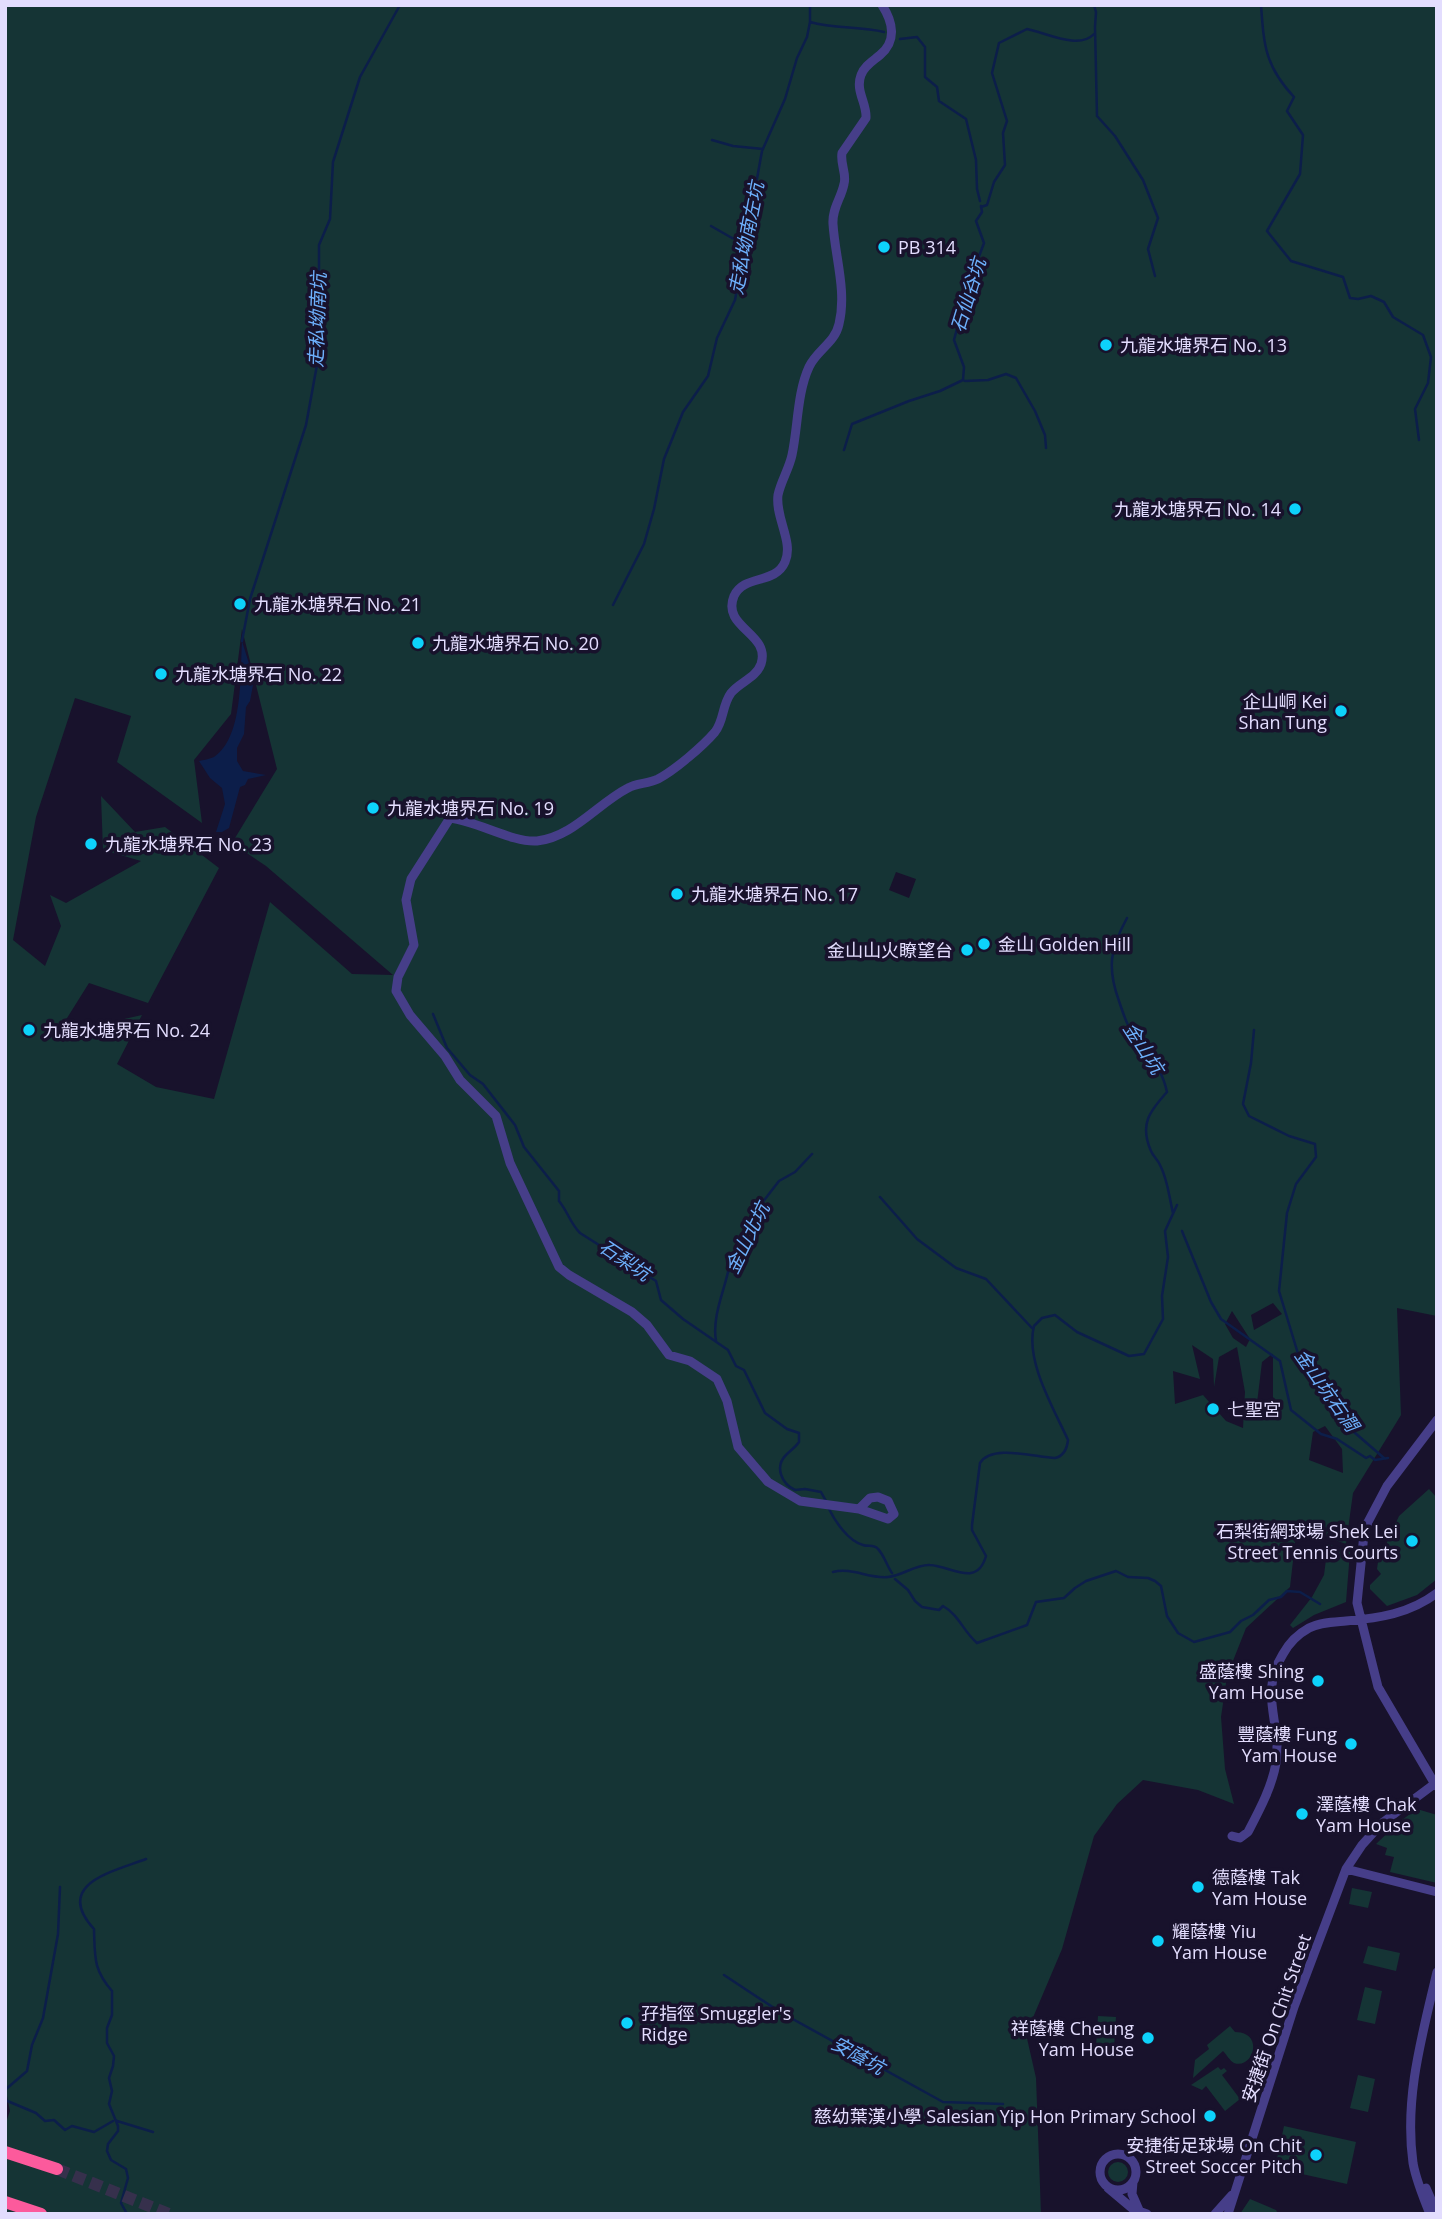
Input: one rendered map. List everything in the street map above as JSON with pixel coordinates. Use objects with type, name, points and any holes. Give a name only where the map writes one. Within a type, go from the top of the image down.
[{"type":"highway","points":[[5,2152],[57,2169]]},
{"type":"highway","points":[[5,2202],[41,2214]]},
{"type":"street","points":[[859,1509],[808,1503],[787,1495],[768,1482],[738,1447],[727,1401],[717,1379],[690,1361],[669,1355],[636,1315],[559,1267],[510,1163],[496,1116],[460,1080],[445,1056],[410,1014],[397,993],[396,985],[414,945],[406,900],[411,879],[448,821],[454,818],[528,841],[541,841],[564,833],[626,789],[656,780],[673,769],[714,733],[729,695],[759,668],[762,655],[760,645],[737,622],[733,612],[733,600],[743,586],[768,578],[777,572],[787,556],[787,542],[778,513],[778,495],[792,458],[808,371],[816,356],[834,338],[839,326],[842,295],[833,211],[845,182],[842,153],[866,118],[859,89],[861,75],[866,66],[884,51],[891,37],[891,22],[882,5]]},
{"type":"street","points":[[1436,1784],[1378,1687],[1357,1603],[1364,1534],[1368,1522],[1387,1486],[1437,1420]]},
{"type":"street","points":[[1232,1836],[1240,1838],[1248,1832],[1274,1772],[1277,1741],[1270,1688],[1281,1657],[1297,1636],[1311,1627],[1405,1611],[1437,1593]]},
{"type":"street","name":"安捷街 On Chit Street","points":[[1228,2214],[1289,2020],[1346,1869],[1362,1845],[1382,1823],[1436,1784]]},
{"type":"street","points":[[1346,1869],[1437,1892]]},
{"type":"street","points":[[1430,2214],[1413,2164],[1409,2123],[1411,2092],[1437,1972]]},
{"type":"street","points":[[1413,2150],[1437,2213]]},
{"type":"street","points":[[1121,2154],[1131,2160],[1136,2171],[1133,2200],[1144,2213],[1124,2202],[1100,2177],[1101,2165],[1109,2156],[1121,2154]]},
{"type":"street","points":[[1107,2187],[1124,2190],[1133,2182]]},
{"type":"street","name":"安捷街 On Chit Street","points":[[1215,2214],[1237,2187]]},
{"type":"green space","points":[[5,5],[1437,5],[1437,1316],[1397,1308],[1401,1415],[1353,1493],[1346,1544],[1297,1526],[1290,1587],[1246,1628],[1227,1676],[1221,1717],[1225,1769],[1234,1804],[1198,1790],[1143,1780],[1117,1804],[1094,1836],[1062,1949],[1026,2034],[1036,2078],[1041,2214],[5,2214],[5,2125],[10,2111],[5,2086]],"holes":[[[242,629],[277,769],[232,843],[266,866],[393,975],[352,974],[270,902],[214,1099],[156,1087],[117,1064],[142,1015],[57,1034],[89,983],[148,1003],[219,868],[165,827],[135,832],[101,796],[103,850],[141,861],[66,903],[50,895],[61,926],[45,966],[13,940],[36,817],[75,698],[131,716],[117,762],[202,823],[194,760],[231,714]],[[896,872],[916,879],[909,898],[889,890]],[[1273,1303],[1282,1314],[1254,1330],[1251,1315]],[[1232,1311],[1250,1339],[1246,1347],[1233,1338],[1225,1324]],[[1192,1345],[1213,1359],[1214,1387],[1219,1357],[1237,1347],[1245,1392],[1243,1428],[1226,1421],[1203,1395],[1175,1404],[1173,1371],[1200,1379]],[[1273,1354],[1273,1407],[1257,1403],[1262,1362]],[[1325,1426],[1342,1449],[1343,1473],[1309,1460],[1313,1432]]]},
{"type":"green space","name":"石梨街網球場 Shek Lei Street Tennis Courts","points":[[1429,1489],[1437,1498],[1437,1579],[1417,1595],[1387,1606],[1370,1589],[1370,1585],[1381,1574],[1377,1569],[1378,1562],[1399,1516]]},
{"type":"green space","points":[[1328,1544],[1350,1552],[1346,1602],[1314,1615],[1293,1628],[1290,1625],[1312,1597],[1324,1575]]},
{"type":"green space","points":[[1417,1809],[1437,1815],[1437,1883],[1390,1872],[1394,1857],[1385,1855],[1387,1848],[1376,1844]]},
{"type":"green space","points":[[1352,1888],[1372,1892],[1368,1908],[1349,1904]]},
{"type":"green space","points":[[1368,1946],[1400,1953],[1396,1971],[1363,1963]]},
{"type":"green space","points":[[1365,1987],[1382,1991],[1375,2024],[1357,2020]]},
{"type":"green space","points":[[1098,2016],[1116,2017],[1114,2048],[1096,2047]]},
{"type":"green space","points":[[1230,2026],[1235,2032],[1250,2038],[1253,2044],[1251,2056],[1241,2064],[1234,2063],[1223,2051],[1193,2078],[1195,2060],[1209,2049],[1207,2045]]},
{"type":"green space","points":[[1218,2067],[1227,2071],[1222,2075],[1240,2099],[1225,2111],[1206,2086],[1202,2090],[1191,2085]]},
{"type":"green space","points":[[1358,2075],[1375,2079],[1368,2112],[1350,2108]]},
{"type":"green space","name":"安捷街足球場 On Chit Street Soccer Pitch","points":[[1284,2126],[1356,2142],[1347,2184],[1275,2168]]},
{"type":"green space","points":[[1118,2162],[1125,2165],[1128,2172],[1125,2179],[1118,2182],[1111,2179],[1108,2172],[1111,2165]]},
{"type":"green space","points":[[1250,2199],[1276,2210],[1278,2214],[1240,2214]]},
{"type":"water","points":[[242,641],[254,680],[250,701],[246,707],[244,734],[237,748],[237,761],[243,771],[266,775],[248,779],[245,785],[240,787],[229,828],[216,832],[225,804],[222,788],[210,778],[199,761],[214,757],[224,748],[231,735],[236,720],[240,686]]},
{"type":"waterway","name":"走私坳南坑","points":[[242,641],[250,599],[306,425],[319,354],[319,245],[330,219],[333,162],[360,77],[400,5]]},
{"type":"waterway","name":"石仙谷坑","points":[[810,5],[810,22],[884,32]]},
{"type":"waterway","points":[[1094,5],[1097,116],[1115,136],[1143,180],[1158,218],[1148,249],[1155,276]]},
{"type":"waterway","points":[[1261,5],[1268,55],[1277,75],[1294,97],[1287,111],[1303,135],[1300,174],[1267,231],[1291,261],[1343,277],[1350,298],[1371,296],[1384,302],[1393,317],[1423,335],[1431,357],[1428,383],[1415,409],[1419,440]]},
{"type":"waterway","name":"走私坳南左坑","points":[[613,605],[644,544],[664,459],[683,412],[708,376],[717,338],[735,300],[762,151],[785,99],[810,22]]},
{"type":"waterway","points":[[981,207],[987,205],[994,182],[1005,165],[1003,133],[1007,121],[992,73],[999,43],[1027,29],[1071,41],[1088,39],[1094,34]]},
{"type":"waterway","name":"石仙谷坑","points":[[900,39],[917,37],[925,47],[925,77],[937,87],[939,101],[966,119],[976,160],[980,201]]},
{"type":"waterway","points":[[712,140],[733,146],[763,149]]},
{"type":"waterway","name":"石仙谷坑","points":[[981,206],[982,212],[976,221],[984,243],[969,283],[954,340],[964,367],[963,380],[988,380],[1006,374],[1016,378],[1035,411],[1045,435],[1046,448]]},
{"type":"waterway","points":[[711,226],[732,238],[745,241]]},
{"type":"waterway","points":[[844,450],[852,424],[963,380]]},
{"type":"waterway","name":"金山坑","points":[[1127,918],[1114,949],[1113,978],[1129,1027],[1159,1070],[1165,1084],[1167,1092],[1151,1112],[1146,1133],[1151,1151],[1165,1177],[1173,1213]]},
{"type":"waterway","name":"石梨坑","points":[[433,1014],[447,1048],[470,1075],[483,1084],[515,1125],[524,1147],[559,1191],[559,1201],[580,1233],[656,1281],[661,1300],[728,1350],[736,1366],[744,1370],[765,1413],[787,1429],[799,1433],[799,1442],[782,1460],[780,1470],[783,1479],[795,1490],[821,1492],[826,1501]]},
{"type":"waterway","name":"金山坑右澗","points":[[1254,1030],[1243,1104],[1249,1116],[1289,1136],[1315,1144],[1316,1157],[1296,1184],[1287,1213],[1279,1291],[1299,1357],[1322,1377],[1347,1426],[1384,1458]]},
{"type":"waterway","name":"金山北坑","points":[[716,1341],[717,1315],[728,1272],[735,1268],[755,1212],[779,1181],[795,1172],[812,1154]]},
{"type":"waterway","points":[[880,1197],[917,1239],[956,1268],[986,1279],[1032,1328]]},
{"type":"waterway","points":[[833,1572],[847,1571],[888,1577],[925,1565],[962,1573],[976,1571],[982,1566],[986,1556],[972,1530],[980,1463],[986,1457],[1003,1453],[1055,1458],[1063,1454],[1068,1443],[1037,1369],[1032,1340],[1034,1326],[1042,1318],[1055,1315],[1077,1332],[1129,1356],[1144,1354],[1163,1319],[1162,1296],[1168,1257],[1165,1231],[1177,1205]]},
{"type":"waterway","points":[[1182,1231],[1211,1302],[1221,1319],[1280,1361],[1291,1410],[1321,1434],[1337,1439],[1366,1458],[1388,1458]]},
{"type":"waterway","points":[[829,1509],[847,1535],[857,1543],[878,1549],[892,1573]]},
{"type":"waterway","points":[[895,1579],[922,1607],[939,1610],[943,1606],[957,1618],[977,1643],[1027,1625],[1036,1602],[1064,1598],[1086,1581],[1116,1571],[1128,1577],[1148,1578],[1161,1586],[1167,1616],[1178,1633],[1194,1642],[1230,1632],[1269,1600],[1281,1597],[1287,1591],[1300,1592],[1320,1604]]},
{"type":"waterway","points":[[127,2214],[121,2203],[128,2178],[126,2169],[111,2160],[107,2151],[108,2144],[118,2131],[109,2104],[112,2091],[109,2078],[114,2056],[107,2043],[107,2028],[112,2015],[112,1991],[98,1969],[94,1929],[83,1914],[80,1901],[83,1891],[92,1882],[146,1859]]},
{"type":"waterway","points":[[5,2090],[27,2071],[32,2045],[43,2018],[58,1934],[60,1887]]},
{"type":"waterway","name":"安蔭坑","points":[[724,1975],[780,2012],[943,2102],[1003,2104]]},
{"type":"waterway","points":[[5,2100],[36,2113],[45,2121],[54,2120],[65,2130],[72,2126],[94,2132],[113,2121]]},
{"type":"waterway","points":[[117,2121],[153,2132]]},
{"type":"tunnel","points":[[57,2169],[169,2214]]},
{"type":"place","name":"PB 314","points":[[884,247]]},
{"type":"place","name":"九龍水塘界石 No. 13","points":[[1106,345]]},
{"type":"place","name":"九龍水塘界石 No. 14","points":[[1295,509]]},
{"type":"place","name":"九龍水塘界石 No. 21","points":[[240,604]]},
{"type":"place","name":"九龍水塘界石 No. 20","points":[[418,643]]},
{"type":"place","name":"九龍水塘界石 No. 22","points":[[161,674]]},
{"type":"place","name":"企山峒 Kei Shan Tung","points":[[1341,711]]},
{"type":"place","name":"九龍水塘界石 No. 19","points":[[373,808]]},
{"type":"place","name":"九龍水塘界石 No. 23","points":[[91,844]]},
{"type":"place","name":"九龍水塘界石 No. 17","points":[[677,894]]},
{"type":"place","name":"金山 Golden Hill","points":[[984,944]]},
{"type":"place","name":"金山山火瞭望台","points":[[967,950]]},
{"type":"place","name":"九龍水塘界石 No. 24","points":[[29,1030]]},
{"type":"place","name":"七聖宮","points":[[1213,1409]]},
{"type":"place","name":"石梨街網球場 Shek Lei Street Tennis Courts","points":[[1412,1541]]},
{"type":"place","name":"盛蔭樓 Shing Yam House","points":[[1318,1681]]},
{"type":"place","name":"豐蔭樓 Fung Yam House","points":[[1351,1744]]},
{"type":"place","name":"澤蔭樓 Chak Yam House","points":[[1302,1814]]},
{"type":"place","name":"德蔭樓 Tak Yam House","points":[[1198,1887]]},
{"type":"place","name":"耀蔭樓 Yiu Yam House","points":[[1158,1941]]},
{"type":"place","name":"孖指徑 Smuggler's Ridge","points":[[627,2023]]},
{"type":"place","name":"祥蔭樓 Cheung Yam House","points":[[1148,2038]]},
{"type":"place","name":"慈幼葉漢小學 Salesian Yip Hon Primary School","points":[[1210,2116]]},
{"type":"place","name":"安捷街足球場 On Chit Street Soccer Pitch","points":[[1316,2155]]}]
